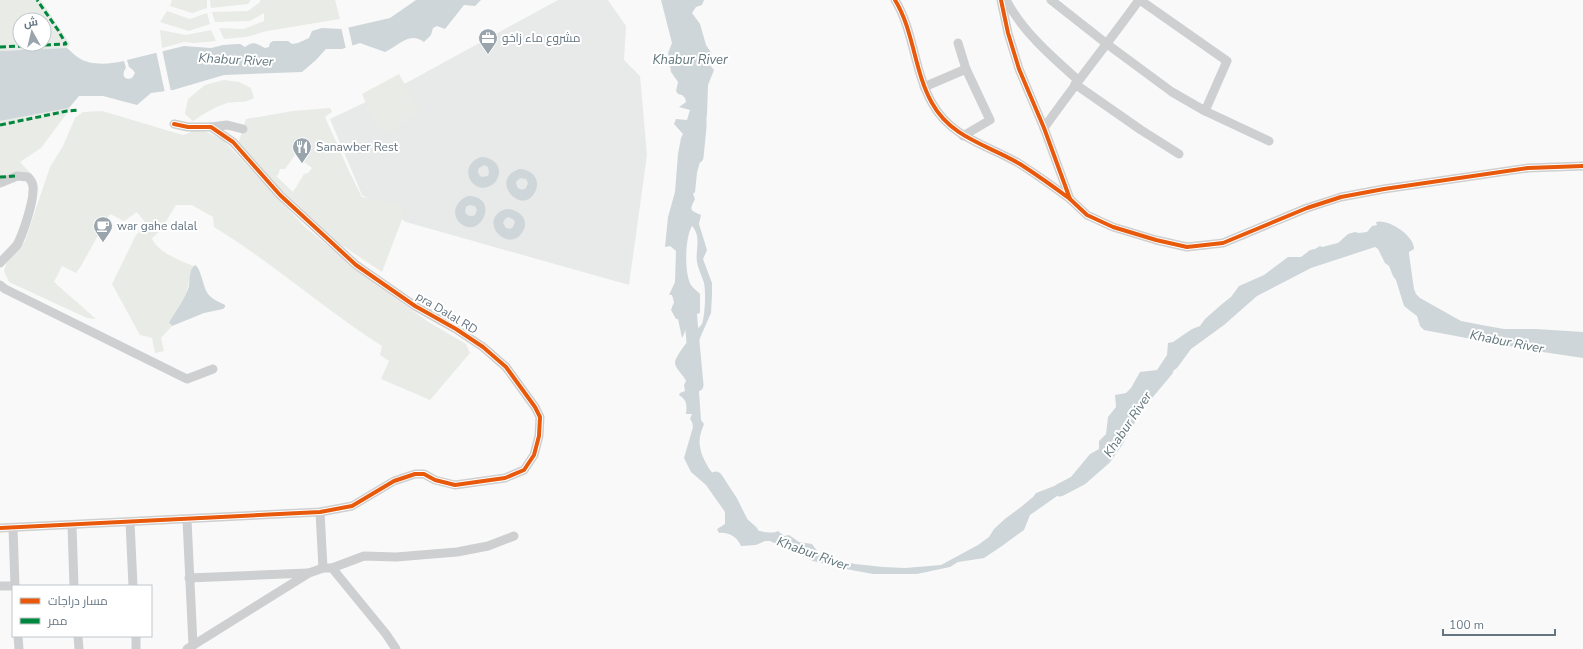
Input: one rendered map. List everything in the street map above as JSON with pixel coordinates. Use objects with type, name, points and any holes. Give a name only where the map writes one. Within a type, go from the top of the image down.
[{"type":"street","points":[[895,0],[904,18],[924,87],[938,114],[949,126],[963,136],[1020,164],[1070,199],[1088,215],[1113,227],[1156,240],[1187,247],[1224,243],[1307,208],[1341,197],[1384,189],[1528,168],[1583,166]]},
{"type":"street","points":[[1002,0],[1008,33],[1019,69],[1044,128],[1070,199]]},
{"type":"street","points":[[1006,0],[1013,14],[1026,31],[1076,82],[1141,130],[1179,154]]},
{"type":"street","points":[[1051,0],[1172,92],[1205,111],[1269,141]]},
{"type":"street","points":[[1044,128],[1076,82],[1140,0],[1227,61],[1205,111]]},
{"type":"street","points":[[958,44],[966,69],[990,120],[963,136]]},
{"type":"street","points":[[924,87],[966,69]]},
{"type":"street","points":[[174,124],[188,127],[212,127],[227,125],[243,129]]},
{"type":"street","name":"pra Dalal RD","points":[[0,528],[72,526],[320,512],[352,506],[394,481],[415,474],[424,474],[435,480],[455,485],[505,478],[524,470],[534,455],[539,436],[540,417],[535,407],[506,367],[482,347],[456,329],[414,306],[356,265],[280,195],[233,142],[212,127]]},
{"type":"street","points":[[0,183],[17,176],[28,177],[32,182],[33,190],[32,198],[17,244],[0,263]]},
{"type":"street","points":[[0,285],[5,289],[187,379],[213,369]]},
{"type":"street","points":[[320,512],[328,568],[386,634],[396,649]]},
{"type":"street","points":[[187,520],[190,647]]},
{"type":"street","points":[[130,522],[133,585]]},
{"type":"street","points":[[72,526],[74,585]]},
{"type":"street","points":[[13,528],[15,585]]},
{"type":"street","points":[[189,578],[309,573],[364,556],[396,557],[456,552],[488,546],[514,536]]},
{"type":"street","points":[[190,647],[309,573]]},
{"type":"street","points":[[0,586],[12,586]]},
{"type":"street","points":[[18,637],[19,649]]},
{"type":"street","points":[[78,637],[79,649]]},
{"type":"street","points":[[136,637],[136,649]]},
{"type":"shaded area","points":[[0,0],[41,0],[49,12],[12,12],[12,50],[0,51]]},
{"type":"shaded area","points":[[172,0],[207,0],[207,8],[192,13],[170,6]]},
{"type":"shaded area","points":[[210,0],[251,0],[248,4],[211,8]]},
{"type":"shaded area","points":[[260,0],[335,0],[340,19],[267,31],[246,37],[224,39],[219,28],[244,29],[264,21],[264,13],[250,21],[215,22],[212,12],[248,11],[260,2]]},
{"type":"shaded area","points":[[558,0],[608,0],[626,26],[624,60],[640,76],[647,155],[629,285],[406,222],[362,195],[330,119],[408,82]]},
{"type":"shaded area","points":[[167,11],[190,19],[207,13],[210,24],[189,31],[160,22]]},
{"type":"shaded area","points":[[52,17],[70,44],[67,48],[52,49]]},
{"type":"shaded area","points":[[160,30],[186,35],[211,30],[216,41],[194,43],[184,42],[162,48]]},
{"type":"shaded area","points":[[399,74],[421,113],[387,132],[377,128],[362,94]]},
{"type":"shaded area","points":[[224,80],[239,82],[251,88],[254,98],[247,101],[227,103],[209,111],[193,121],[185,114],[188,99],[205,85]]},
{"type":"shaded area","points":[[330,108],[332,112],[325,117],[362,197],[398,203],[404,214],[382,272],[337,242],[279,188],[238,144],[246,119],[293,111]],"holes":[[[295,155],[312,168],[308,173],[304,174],[293,192],[276,176],[278,175],[280,169],[285,169]]]},
{"type":"shaded area","points":[[70,109],[41,148],[20,162],[31,174],[28,177],[0,176],[0,121]]},
{"type":"shaded area","points":[[102,111],[183,135],[189,133],[196,127],[223,140],[304,226],[363,275],[427,321],[466,344],[470,353],[430,400],[381,379],[389,361],[380,355],[382,346],[236,241],[214,227],[213,217],[192,205],[176,205],[160,231],[152,238],[163,251],[193,266],[185,298],[169,325],[172,326],[161,338],[164,351],[155,353],[152,338],[140,335],[112,284],[136,235],[147,225],[137,212],[124,221],[110,214],[76,273],[62,266],[54,282],[96,319],[87,318],[9,282],[4,271],[7,261],[25,241],[50,167],[63,146],[75,118],[83,112]]},
{"type":"water","name":"Khabur River","points":[[416,0],[481,0],[475,6],[464,5],[445,29],[437,26],[433,28],[431,35],[424,42],[414,38],[409,39],[385,52],[360,43],[342,49],[326,49],[302,72],[224,75],[173,90],[151,93],[137,105],[103,96],[79,96],[69,108],[0,121],[0,51],[52,52],[52,49],[67,48],[84,61],[95,63],[113,63],[124,61],[126,68],[124,70],[124,76],[125,78],[129,79],[132,78],[135,73],[129,67],[127,60],[184,46],[211,48],[223,45],[240,44],[245,47],[255,43],[265,48],[269,47],[270,43],[273,41],[288,41],[292,44],[298,43],[309,38],[312,31],[322,28],[342,29],[390,18]]},
{"type":"water","name":"Khabur River","points":[[661,0],[704,0],[702,5],[696,7],[692,13],[700,24],[706,45],[712,54],[710,65],[714,70],[708,85],[707,115],[698,126],[698,138],[704,146],[697,173],[695,192],[693,194],[695,199],[691,208],[693,211],[701,215],[699,224],[707,250],[703,259],[712,283],[712,295],[711,313],[700,338],[691,366],[696,369],[698,377],[701,420],[704,424],[700,441],[701,453],[709,468],[719,479],[733,509],[741,521],[752,529],[771,533],[778,531],[784,536],[789,535],[799,542],[812,544],[820,555],[855,564],[905,568],[941,565],[978,545],[989,537],[994,529],[1036,493],[1057,485],[1061,486],[1066,483],[1090,454],[1099,449],[1099,441],[1106,434],[1108,417],[1116,407],[1115,395],[1126,393],[1131,388],[1140,372],[1157,370],[1167,355],[1168,343],[1173,342],[1192,329],[1200,326],[1205,319],[1231,297],[1239,286],[1264,275],[1288,257],[1301,257],[1310,250],[1320,246],[1322,247],[1338,243],[1348,234],[1355,232],[1367,232],[1372,226],[1377,225],[1376,222],[1381,221],[1394,225],[1406,234],[1413,244],[1414,249],[1409,252],[1409,254],[1414,289],[1420,298],[1461,321],[1504,329],[1536,329],[1583,332],[1583,358],[1536,351],[1424,330],[1420,326],[1417,316],[1404,306],[1396,280],[1389,266],[1385,263],[1378,249],[1375,247],[1311,268],[1257,296],[1224,325],[1191,349],[1177,368],[1143,392],[1124,423],[1125,429],[1118,438],[1118,442],[1085,469],[1070,489],[1060,494],[1030,515],[1024,530],[984,558],[958,562],[950,567],[917,574],[873,574],[813,561],[770,541],[765,541],[756,545],[741,546],[732,536],[726,533],[719,533],[717,529],[725,524],[725,512],[706,485],[691,472],[684,458],[693,427],[690,419],[692,414],[686,414],[686,403],[679,395],[685,391],[684,385],[686,381],[676,367],[675,363],[682,349],[702,324],[705,292],[704,283],[697,262],[697,235],[692,226],[688,238],[686,264],[691,285],[700,294],[700,313],[690,317],[682,338],[678,319],[676,319],[671,310],[674,302],[672,295],[669,295],[675,282],[676,251],[670,246],[665,247],[668,217],[675,192],[678,154],[683,134],[674,124],[676,119],[687,120],[690,110],[679,107],[686,102],[685,98],[676,91],[678,82],[671,72],[668,53],[672,43]]},
{"type":"water","points":[[484,157],[494,161],[498,166],[499,173],[493,184],[483,188],[472,183],[468,172],[474,161]],"holes":[[[484,165],[488,167],[488,176],[482,177],[478,172],[479,168]]]},
{"type":"water","points":[[519,169],[523,169],[534,176],[537,187],[529,199],[516,199],[510,194],[507,188],[507,181],[510,174]],"holes":[[[520,178],[526,179],[528,183],[526,188],[522,190],[519,189],[516,182]]]},
{"type":"water","points":[[468,196],[478,198],[484,203],[486,209],[484,216],[475,226],[468,227],[460,223],[455,215],[456,207],[464,198]],"holes":[[[469,205],[475,206],[477,210],[475,215],[469,216],[465,212],[466,207]]]},
{"type":"water","points":[[506,209],[510,209],[522,216],[525,222],[525,227],[517,238],[510,240],[503,238],[498,233],[494,227],[494,220],[497,214]],"holes":[[[508,217],[513,219],[515,222],[513,227],[510,229],[506,228],[503,223],[505,219]]]},
{"type":"water","points":[[195,265],[199,270],[208,294],[225,305],[225,307],[223,309],[204,313],[172,326],[169,323],[185,296],[189,286],[191,272]]},
{"type":"pier","points":[[348,26],[353,48],[346,49],[341,27]]},
{"type":"pier","points":[[162,49],[171,92],[165,93],[156,51]]},
{"type":"waterway","name":"Khabur River","points":[[697,157],[700,107]]},
{"type":"waterway","name":"Khabur River","points":[[689,299],[697,385]]},
{"type":"waterway","name":"Khabur River","points":[[1060,490],[1081,479],[1105,458],[1117,441],[1136,407],[1167,370]]},
{"type":"waterway","name":"Khabur River","points":[[716,478],[731,501],[742,523],[752,532]]},
{"type":"marked path","points":[[0,47],[66,44],[37,0]]},
{"type":"marked path","points":[[0,125],[78,110]]},
{"type":"marked path","points":[[0,177],[17,176]]},
{"type":"cycle path","points":[[895,0],[906,25],[926,91],[940,115],[949,125],[960,133],[1020,164],[1070,199],[1044,128],[1019,69],[1008,33],[1001,0]]},
{"type":"cycle path","points":[[0,528],[320,512],[352,506],[394,481],[415,474],[424,474],[435,480],[455,485],[505,478],[524,470],[534,455],[539,436],[540,417],[535,407],[506,367],[483,347],[456,329],[415,306],[356,265],[280,195],[233,142],[211,127],[188,127],[174,124]]},
{"type":"cycle path","points":[[1070,199],[1087,215],[1113,227],[1156,240],[1187,247],[1223,243],[1307,208],[1341,197],[1384,189],[1528,168],[1583,166]]},
{"type":"place","name":"مشروع ماء زاخو","points":[[488,55]]},
{"type":"place","name":"Sanawber Rest","points":[[302,164]]},
{"type":"place","name":"war gahe dalal","points":[[103,243]]}]
